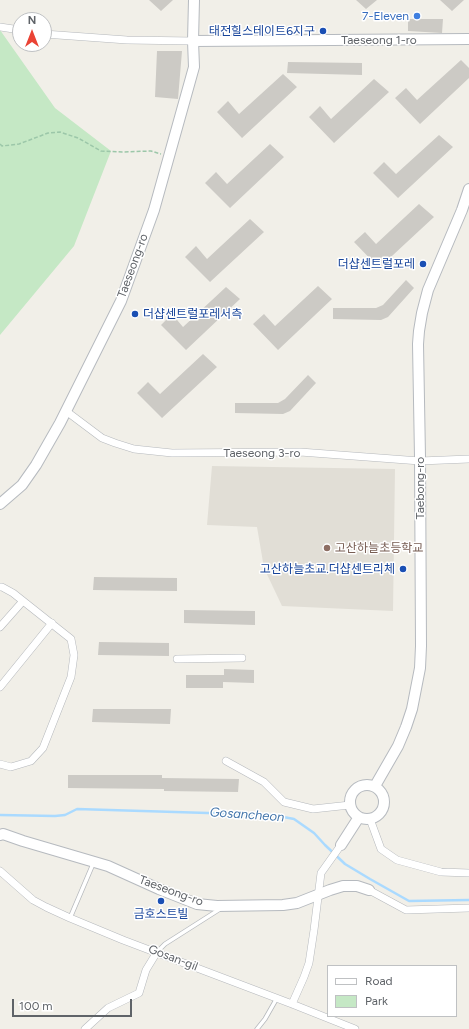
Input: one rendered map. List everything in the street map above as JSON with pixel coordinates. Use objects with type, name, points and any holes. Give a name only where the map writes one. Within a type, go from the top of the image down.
[{"type":"street","name":"Taeseong-ro","points":[[0,504],[22,485],[42,453],[66,411],[121,301],[154,210],[194,67],[194,0]]},
{"type":"street","points":[[0,27],[12,29]]},
{"type":"street","points":[[52,35],[127,40],[193,41]]},
{"type":"street","name":"Taeseong 1-ro","points":[[193,41],[469,39]]},
{"type":"street","name":"Taebong-ro","points":[[374,786],[398,746],[406,727],[412,709],[420,668],[420,461],[418,344],[422,313],[428,290],[462,210],[469,189]]},
{"type":"street","name":"Taeseong 3-ro","points":[[66,411],[102,438],[134,448],[172,453],[300,452],[420,461],[469,459]]},
{"type":"street","points":[[0,587],[13,592],[71,639],[74,655],[71,677],[43,748],[31,761],[11,767],[0,764]]},
{"type":"street","points":[[0,627],[24,601]]},
{"type":"street","points":[[0,687],[52,623]]},
{"type":"street","points":[[177,659],[242,658]]},
{"type":"street","points":[[226,761],[264,782],[284,802],[313,809],[350,805]]},
{"type":"street","points":[[363,785],[374,786],[383,794],[385,804],[383,810],[375,818],[364,819],[354,814],[350,805],[351,797],[353,791],[358,787],[363,785]]},
{"type":"street","points":[[292,1004],[309,963],[321,873],[359,817]]},
{"type":"street","points":[[370,819],[380,849],[397,860],[441,872],[469,873]]},
{"type":"street","name":"Taeseong-ro","points":[[0,835],[3,834],[94,863],[108,866],[197,904],[224,906],[283,906],[297,903],[343,886],[357,886],[369,890]]},
{"type":"street","name":"Gosan-gil","points":[[0,871],[33,900],[70,918],[355,1029]]},
{"type":"street","points":[[369,890],[406,910],[469,908]]},
{"type":"street","points":[[85,1029],[108,1008],[139,993],[146,970],[157,952]]},
{"type":"lane","points":[[70,918],[94,863]]},
{"type":"lane","points":[[157,952],[165,944],[224,906]]},
{"type":"lane","points":[[256,1029],[265,1019],[277,998]]},
{"type":"path","points":[[0,144],[2,146],[19,144],[48,133],[60,132],[78,138],[101,151],[151,151],[169,157]]},
{"type":"shaded area","name":"고산하늘초등학교","points":[[212,466],[395,469],[393,611],[282,606],[264,568],[257,527],[207,525]]},
{"type":"green space","points":[[0,30],[12,47],[12,52],[16,52],[55,108],[111,151],[74,246],[0,335]]},
{"type":"building","points":[[149,0],[173,0],[161,11]]},
{"type":"building","points":[[356,0],[377,0],[366,9]]},
{"type":"building","points":[[440,0],[464,0],[452,11]]},
{"type":"building","points":[[408,19],[443,19],[442,33],[408,31]]},
{"type":"building","points":[[157,51],[182,51],[178,99],[155,97]]},
{"type":"building","points":[[461,60],[469,68],[469,78],[420,124],[395,98],[406,88],[417,100]]},
{"type":"building","points":[[288,62],[362,63],[362,75],[287,73]]},
{"type":"building","points":[[283,74],[297,87],[242,138],[217,112],[228,101],[239,114]]},
{"type":"building","points":[[374,79],[389,92],[334,143],[309,117],[320,106],[331,119]]},
{"type":"building","points":[[439,135],[453,147],[398,198],[373,173],[384,162],[396,174]]},
{"type":"building","points":[[270,144],[284,157],[230,208],[205,183],[216,172],[227,184]]},
{"type":"building","points":[[419,204],[434,217],[379,268],[354,242],[365,232],[376,244]]},
{"type":"building","points":[[250,219],[264,232],[210,282],[185,257],[196,246],[207,259]]},
{"type":"building","points":[[406,280],[414,288],[388,317],[381,320],[333,319],[333,308],[376,308],[383,305]]},
{"type":"building","points":[[318,286],[332,299],[278,350],[253,324],[264,314],[275,326]]},
{"type":"building","points":[[226,287],[240,299],[186,350],[161,325],[172,314],[183,327]]},
{"type":"building","points":[[203,354],[217,367],[162,418],[137,393],[148,382],[160,394]]},
{"type":"building","points":[[308,375],[316,383],[290,411],[283,414],[235,413],[235,403],[278,403],[285,399]]},
{"type":"building","points":[[94,577],[177,578],[177,591],[93,590]]},
{"type":"building","points":[[184,610],[255,611],[255,625],[184,623]]},
{"type":"building","points":[[99,642],[169,643],[169,656],[98,655]]},
{"type":"building","points":[[224,669],[254,670],[254,683],[223,682],[223,688],[186,688],[186,675],[224,675]]},
{"type":"building","points":[[93,709],[171,709],[170,724],[92,722]]},
{"type":"building","points":[[68,775],[162,775],[162,778],[239,779],[238,792],[164,791],[164,789],[68,788]]},
{"type":"waterway","name":"Gosancheon","points":[[0,815],[55,816],[65,815],[77,809],[273,815],[294,819],[314,833],[345,864],[409,901],[469,900]]},
{"type":"place","name":"7-Eleven","points":[[417,16]]},
{"type":"place","name":"태전힐스테이트6지구","points":[[323,31]]},
{"type":"place","name":"더샵센트럴포레","points":[[423,264]]},
{"type":"place","name":"더샵센트럴포레서측","points":[[135,314]]},
{"type":"place","name":"고산하늘초등학교","points":[[327,548]]},
{"type":"place","name":"고산하늘초교.더샵센트리체","points":[[403,569]]},
{"type":"place","name":"금호스트빌","points":[[161,901]]}]
